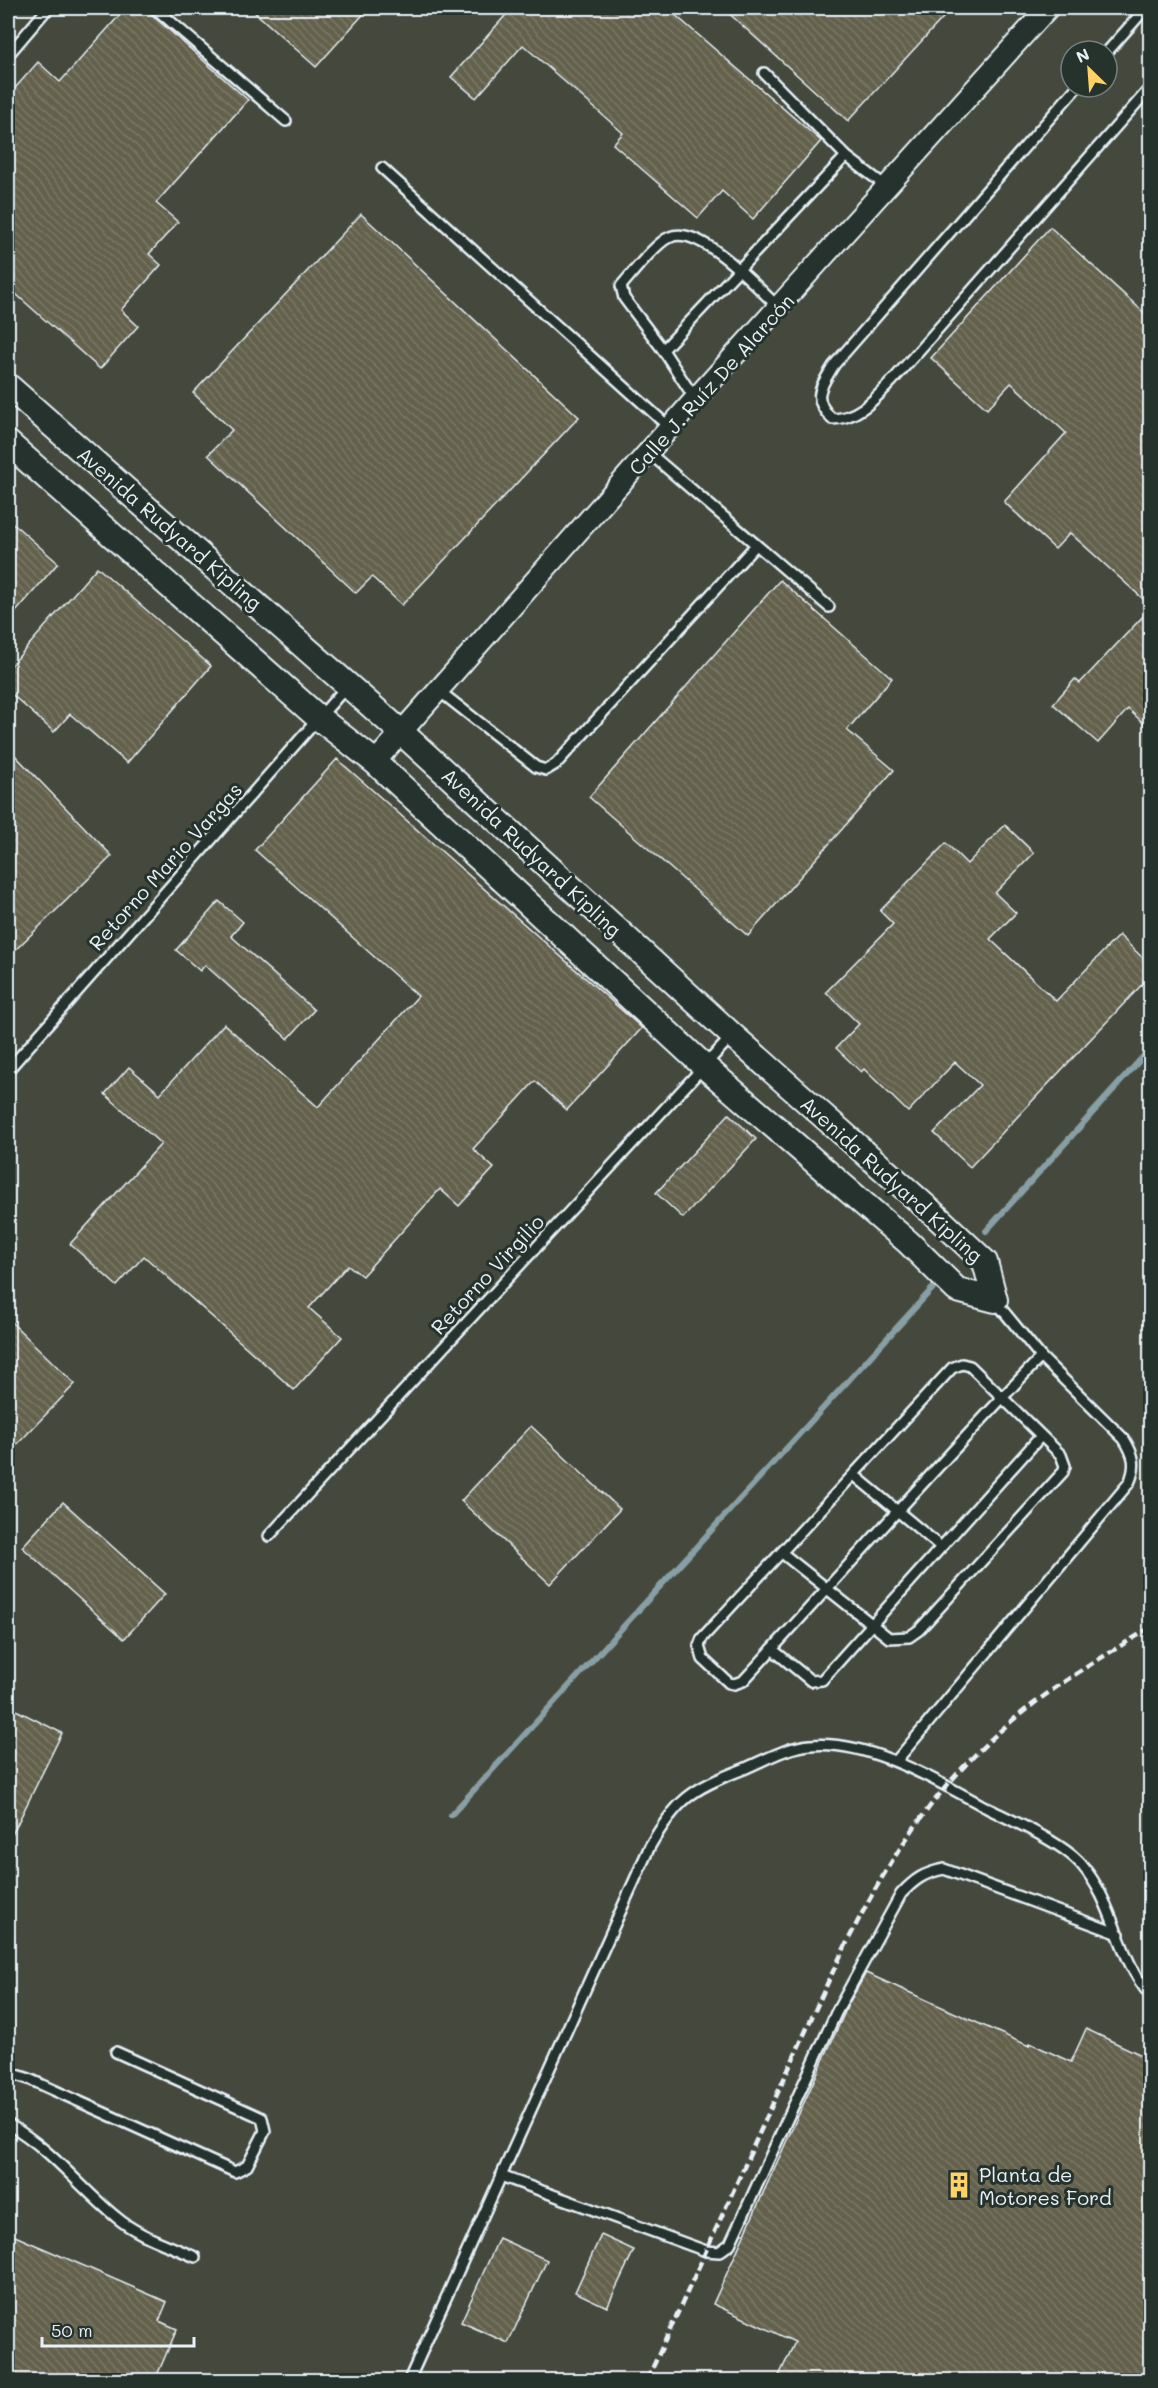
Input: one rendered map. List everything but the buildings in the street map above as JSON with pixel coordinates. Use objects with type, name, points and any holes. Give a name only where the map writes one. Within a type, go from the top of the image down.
[{"type":"street","name":"Calle J. Ruíz De Alarcón","points":[[375,762],[695,399],[780,308],[1048,8]]},
{"type":"street","name":"Avenida Rudyard Kipling","points":[[8,386],[402,732],[732,1035],[934,1214],[985,1262],[995,1300],[957,1290],[908,1242],[704,1066],[375,762],[320,719],[8,443]]},
{"type":"street","points":[[908,1242],[934,1214]]},
{"type":"lane","points":[[8,55],[48,8]]},
{"type":"lane","points":[[155,8],[286,121]]},
{"type":"lane","points":[[1119,39],[1146,8]]},
{"type":"lane","points":[[764,73],[846,156],[887,187]]},
{"type":"lane","points":[[1067,99],[834,365],[822,385],[819,399],[822,410],[832,420],[844,419],[858,413],[893,380],[1150,88]]},
{"type":"lane","points":[[663,350],[846,156]]},
{"type":"lane","points":[[382,168],[670,428]]},
{"type":"lane","points":[[695,399],[621,290],[636,270],[669,237],[676,236],[708,244],[780,308]]},
{"type":"lane","points":[[648,452],[829,607]]},
{"type":"lane","points":[[438,690],[536,767],[546,770],[556,764],[756,545]]},
{"type":"lane","name":"Retorno Mario Vargas","points":[[8,1070],[348,685]]},
{"type":"lane","name":"Retorno Virgilio","points":[[269,1536],[732,1035]]},
{"type":"lane","points":[[897,1760],[1129,1483],[1135,1470],[1134,1454],[1124,1439],[1041,1357],[995,1300]]},
{"type":"lane","points":[[782,1553],[827,1590],[871,1625],[889,1638],[909,1637],[920,1630],[1063,1473],[1065,1466],[1061,1455],[1041,1436],[1002,1397],[970,1366],[956,1365],[702,1638],[699,1646],[703,1659],[734,1684],[743,1681],[827,1590],[1002,1397],[1041,1357]]},
{"type":"lane","points":[[772,1649],[811,1682],[818,1682],[1041,1436]]},
{"type":"lane","points":[[854,1474],[941,1547]]},
{"type":"lane","points":[[409,2380],[650,1846],[666,1820],[685,1797],[702,1786],[808,1745],[829,1744],[897,1760],[1042,1837],[1079,1862],[1105,1900],[1133,1974],[1150,1995]]},
{"type":"lane","points":[[501,2176],[706,2251],[719,2252],[730,2244],[836,2013],[901,1894],[914,1879],[925,1872],[944,1869],[1119,1934]]},
{"type":"lane","points":[[8,2072],[29,2079],[234,2172],[247,2166],[265,2131],[262,2118],[116,2052]]},
{"type":"lane","points":[[8,2124],[55,2156],[77,2182],[127,2226],[195,2257]]},
{"type":"shaded area","points":[[8,8],[1150,8],[1150,2380],[8,2380]]},
{"type":"waterway","points":[[986,1231],[1150,1049]]},
{"type":"waterway","points":[[451,1815],[933,1288]]},
{"type":"railway","points":[[647,2380],[843,1950],[887,1868],[913,1829],[974,1756],[1014,1719],[1080,1671],[1150,1628]]},
{"type":"place","name":"Planta de Motores Ford","points":[[959,2185]]}]
